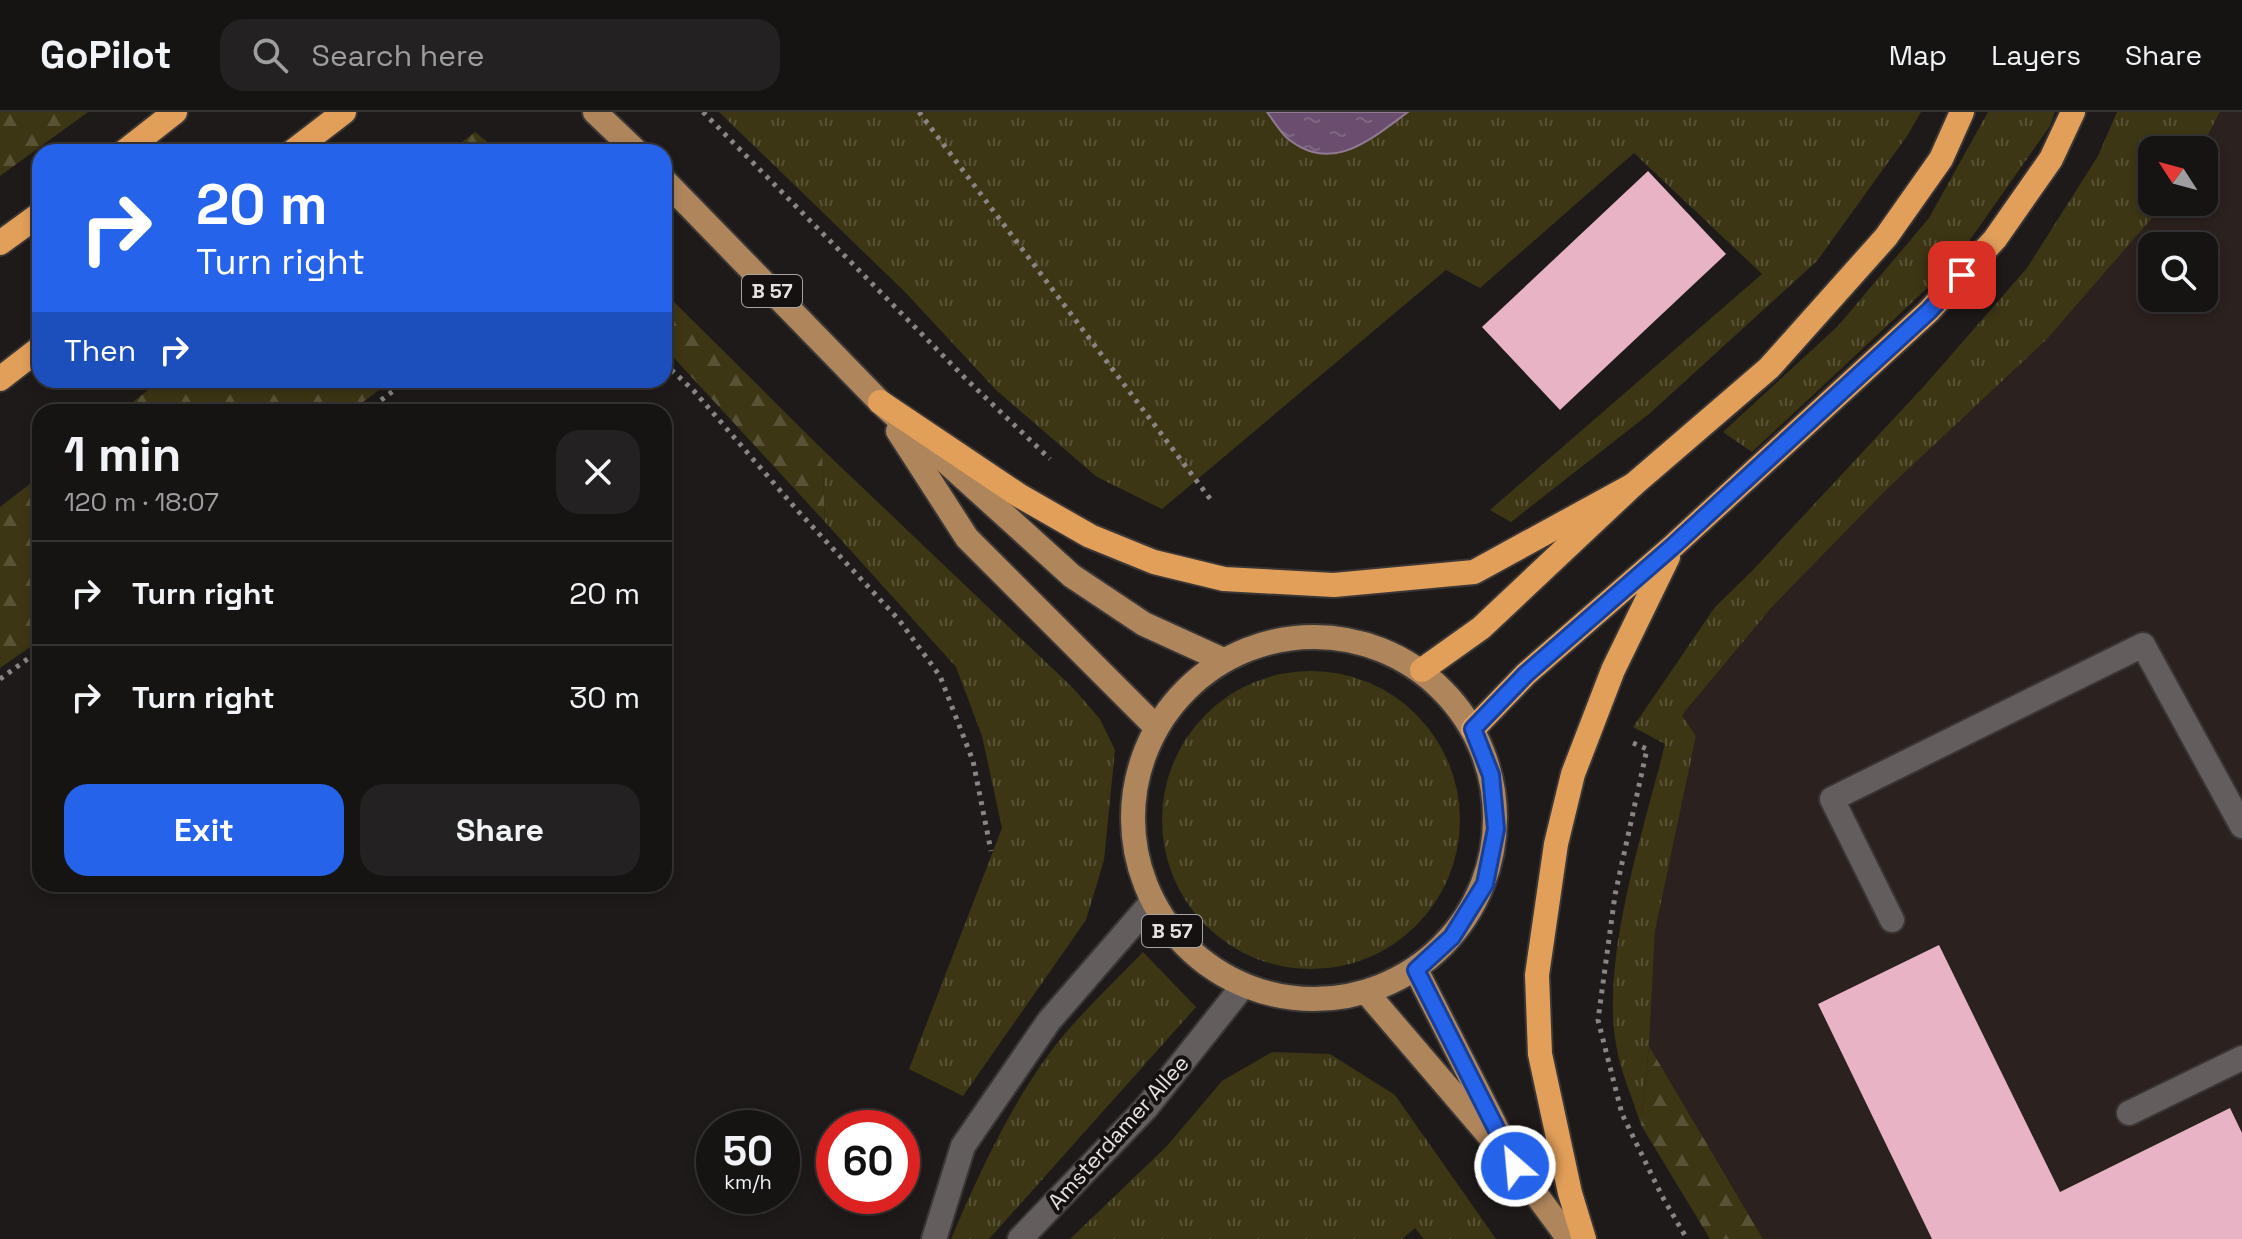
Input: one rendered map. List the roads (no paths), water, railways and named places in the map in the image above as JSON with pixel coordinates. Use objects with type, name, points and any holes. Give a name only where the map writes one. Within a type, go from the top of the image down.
[{"type":"highway","points":[[134,144],[175,112]]},
{"type":"highway","points":[[302,144],[344,112]]},
{"type":"highway","points":[[1422,670],[1481,628],[1633,485],[1769,368],[1886,237],[1941,159],[1962,112]]},
{"type":"highway","points":[[1473,729],[1526,674],[1672,547],[1929,311],[1995,239],[2051,159],[2073,112]]},
{"type":"highway","points":[[0,243],[32,220]]},
{"type":"highway","points":[[0,379],[32,354]]},
{"type":"highway","points":[[880,402],[1020,496],[1090,536],[1154,562],[1224,579],[1334,585],[1474,572],[1633,485]]},
{"type":"highway","points":[[1584,1239],[1570,1193],[1540,1054],[1539,962],[1556,844],[1573,774],[1613,670],[1672,547]]},
{"type":"main road","points":[[595,112],[629,144]]},
{"type":"main road","name":"B 57","points":[[672,188],[880,402],[1072,576],[1144,624],[1223,660]]},
{"type":"main road","name":"B 57","points":[[880,402],[967,538],[1156,727]]},
{"type":"main road","name":"B 57","points":[[1313,636],[1366,643],[1422,670],[1447,692],[1473,729],[1491,775],[1496,829],[1485,884],[1452,937],[1416,970],[1367,993],[1313,1001],[1260,993],[1216,973],[1179,942],[1152,902],[1136,858],[1131,811],[1140,766],[1156,727],[1182,693],[1223,660],[1259,644],[1313,636]]},
{"type":"main road","points":[[1416,970],[1515,1166]]},
{"type":"main road","points":[[1367,993],[1515,1166],[1569,1239]]},
{"type":"street","points":[[1892,920],[1832,799],[2143,645],[2242,826]]},
{"type":"street","points":[[934,1239],[963,1146],[1049,1021],[1152,902]]},
{"type":"street","name":"Amsterdamer Allee","points":[[1020,1239],[1146,1108],[1243,986]]},
{"type":"street","points":[[2129,1113],[2242,1058]]},
{"type":"water","points":[[1267,112],[1408,112],[1380,133],[1350,149],[1319,153],[1303,148],[1286,137]]}]
